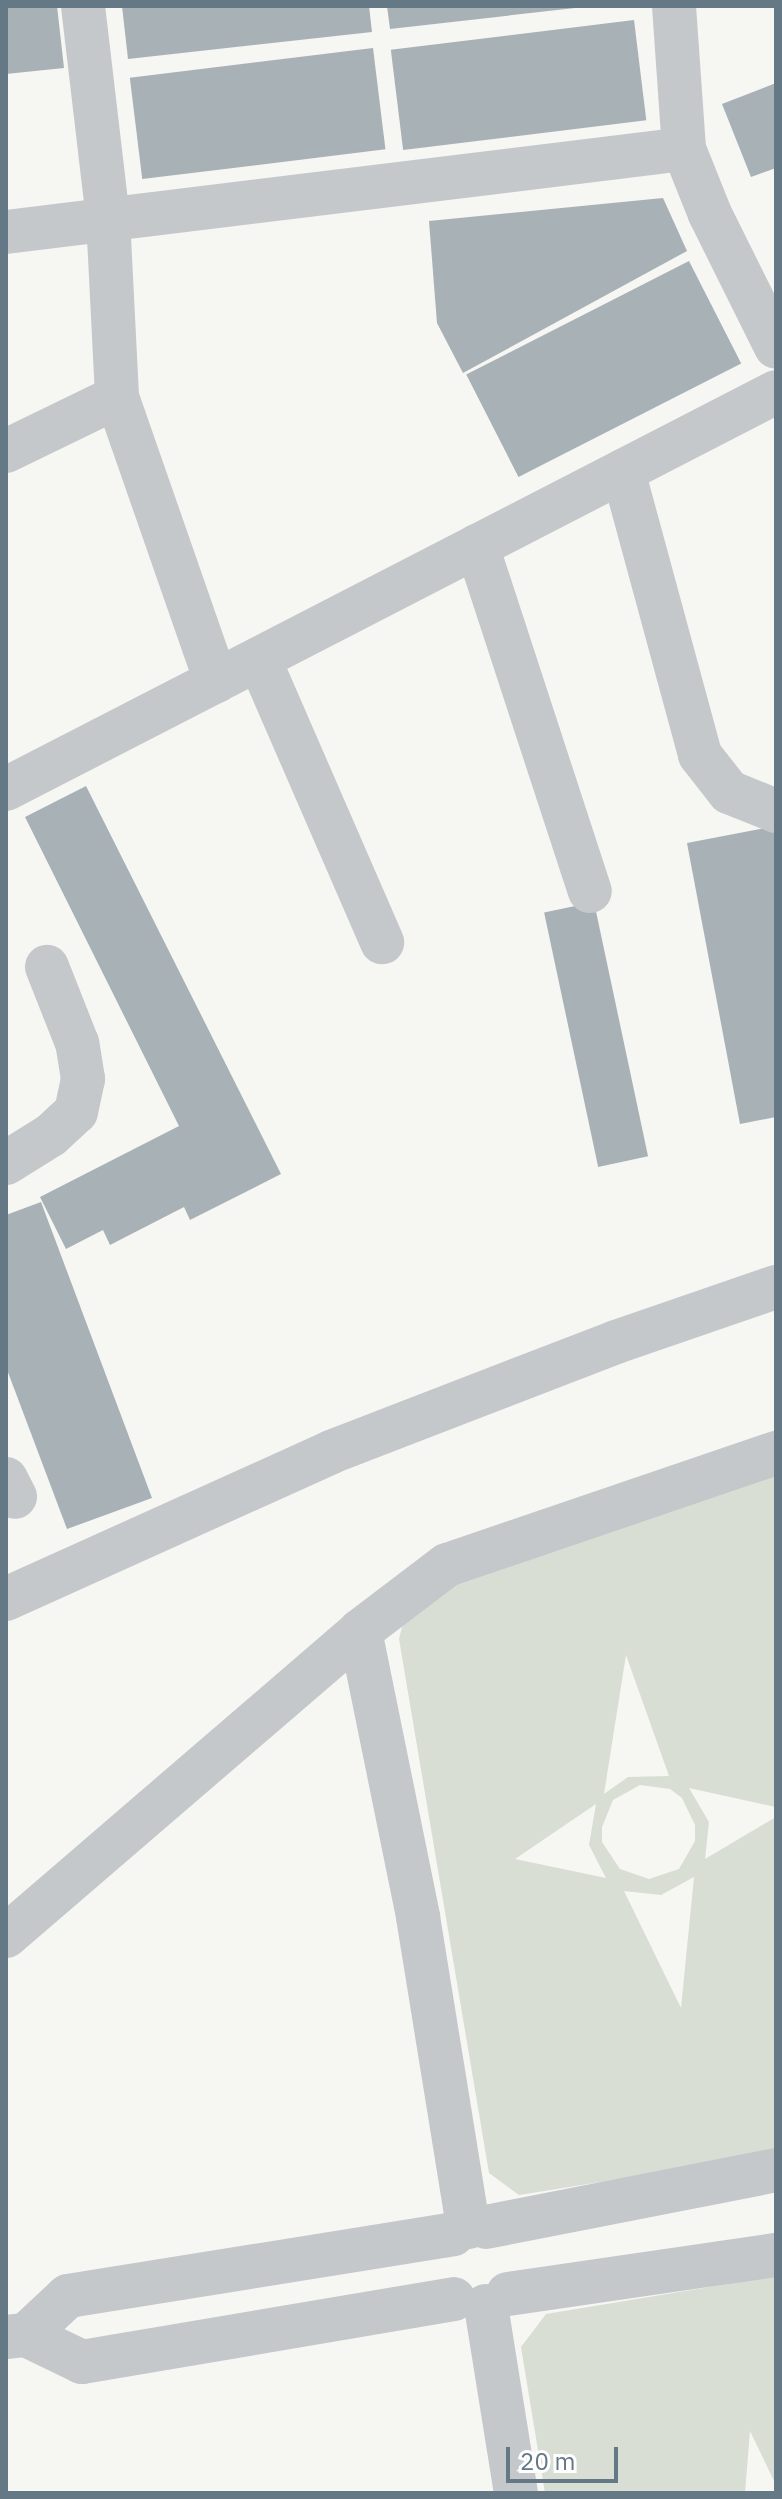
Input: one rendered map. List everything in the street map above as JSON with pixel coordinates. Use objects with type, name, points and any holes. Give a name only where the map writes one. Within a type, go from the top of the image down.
[{"type":"street","points":[[83,6],[108,218],[117,397],[216,681]]},
{"type":"street","points":[[674,6],[684,149],[710,214],[776,347]]},
{"type":"street","points":[[6,232],[684,149]]},
{"type":"street","points":[[6,789],[776,392]]},
{"type":"street","points":[[6,451],[117,397]]},
{"type":"street","points":[[623,471],[700,755],[729,792],[776,811]]},
{"type":"street","points":[[477,546],[590,891]]},
{"type":"street","points":[[259,659],[382,942]]},
{"type":"street","points":[[6,1163],[51,1135],[76,1112],[83,1079],[77,1043],[47,967]]},
{"type":"street","points":[[6,1599],[331,1452],[616,1342],[776,1287]]},
{"type":"street","points":[[6,1936],[360,1631],[447,1565],[776,1453]]},
{"type":"street","points":[[360,1631],[418,1917],[469,2229],[437,2267],[482,2300],[516,2493]]},
{"type":"street","points":[[16,2336],[68,2296],[469,2229],[776,2170]]},
{"type":"street","points":[[469,2229],[499,2232],[516,2254],[515,2282],[482,2300]]},
{"type":"street","points":[[16,2336],[82,2362],[776,2255]]},
{"type":"shaded area","points":[[776,1468],[776,1807],[689,1788],[709,1822],[705,1859],[776,1817],[776,2154],[519,2195],[489,2173],[399,1639],[406,1611],[463,1577]],"holes":[[[626,1655],[669,1776],[628,1777],[604,1794]],[[640,1785],[670,1789],[682,1798],[695,1825],[695,1841],[679,1869],[649,1879],[620,1869],[602,1842],[602,1827],[613,1800]],[[596,1804],[589,1845],[606,1878],[515,1859]],[[694,1877],[681,2008],[624,1891],[661,1895]]]},
{"type":"shaded area","points":[[776,2276],[776,2485],[750,2431],[745,2493],[545,2493],[521,2347],[546,2314]]},
{"type":"building","points":[[6,6],[57,6],[64,68],[6,74]]},
{"type":"building","points":[[122,6],[369,6],[372,32],[128,59]]},
{"type":"building","points":[[387,6],[575,6],[575,8],[390,29]]},
{"type":"building","points":[[634,20],[646,120],[403,150],[391,50]]},
{"type":"building","points":[[373,48],[385,149],[142,179],[130,78]]},
{"type":"building","points":[[776,83],[776,168],[751,177],[722,104]]},
{"type":"building","points":[[663,198],[687,251],[463,373],[437,323],[429,221]]},
{"type":"building","points":[[689,261],[741,363],[518,477],[466,374]]},
{"type":"building","points":[[86,786],[281,1174],[190,1220],[184,1207],[110,1245],[103,1230],[66,1249],[40,1197],[179,1126],[25,817]]},
{"type":"building","points":[[776,826],[776,1117],[740,1124],[687,843]]},
{"type":"building","points":[[594,902],[648,1156],[598,1167],[544,913]]},
{"type":"building","points":[[41,1202],[152,1498],[67,1529],[6,1367],[6,1215]]}]
